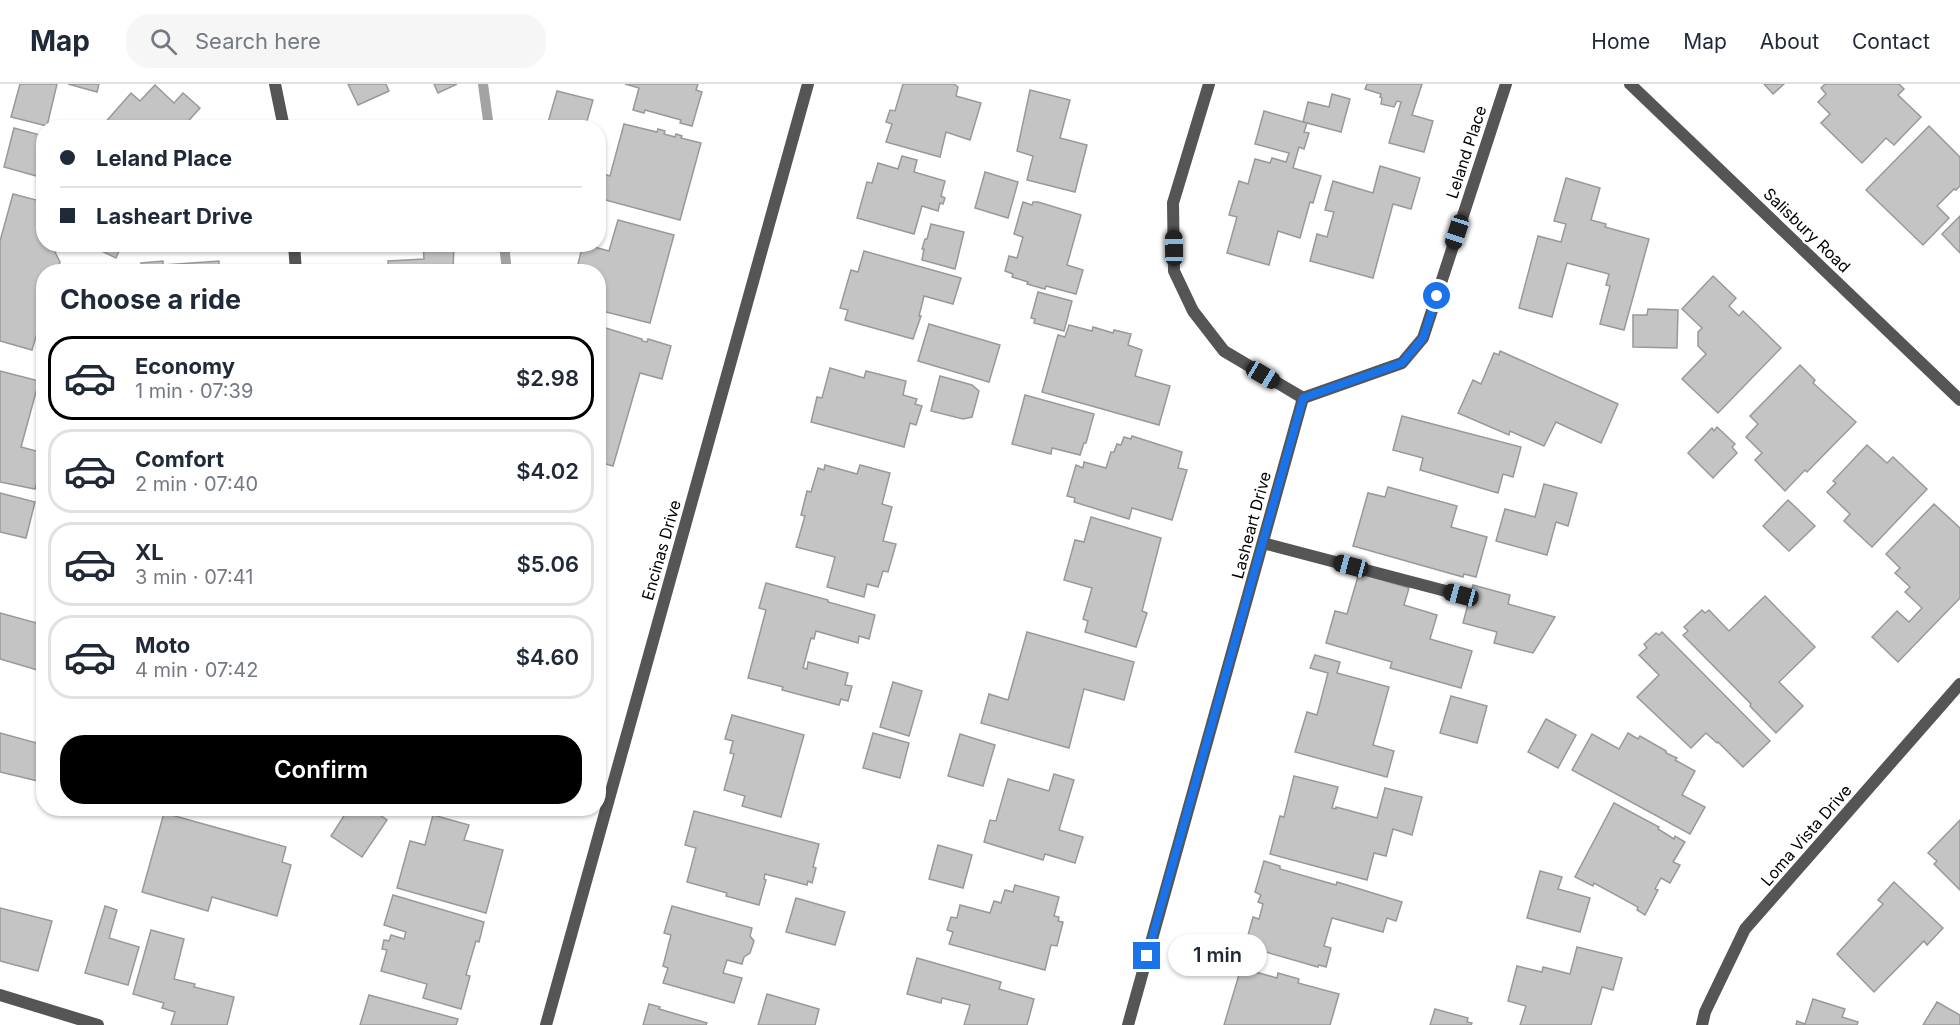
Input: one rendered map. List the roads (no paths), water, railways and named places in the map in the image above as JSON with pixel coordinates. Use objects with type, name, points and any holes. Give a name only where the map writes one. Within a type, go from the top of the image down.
[{"type":"street","points":[[275,84],[282,120]]},
{"type":"street","name":"Encinas Drive","points":[[606,792],[808,84]]},
{"type":"street","points":[[1209,84],[1173,203],[1174,271],[1193,311],[1224,351],[1303,398]]},
{"type":"street","name":"Leland Place","points":[[1303,398],[1402,363],[1423,338],[1506,84]]},
{"type":"street","name":"Salisbury Road","points":[[1630,84],[1960,400]]},
{"type":"street","name":"Lasheart Drive","points":[[1128,1025],[1303,398]]},
{"type":"street","points":[[1263,543],[1461,595]]},
{"type":"street","name":"Loma Vista Drive","points":[[1702,1025],[1705,1012],[1745,929],[1960,684]]},
{"type":"street","name":"Encinas Drive","points":[[546,1025],[599,816]]},
{"type":"street","points":[[0,995],[98,1025]]},
{"type":"waterway","points":[[483,84],[488,120]]},
{"type":"waterway","points":[[505,252],[506,264]]}]
